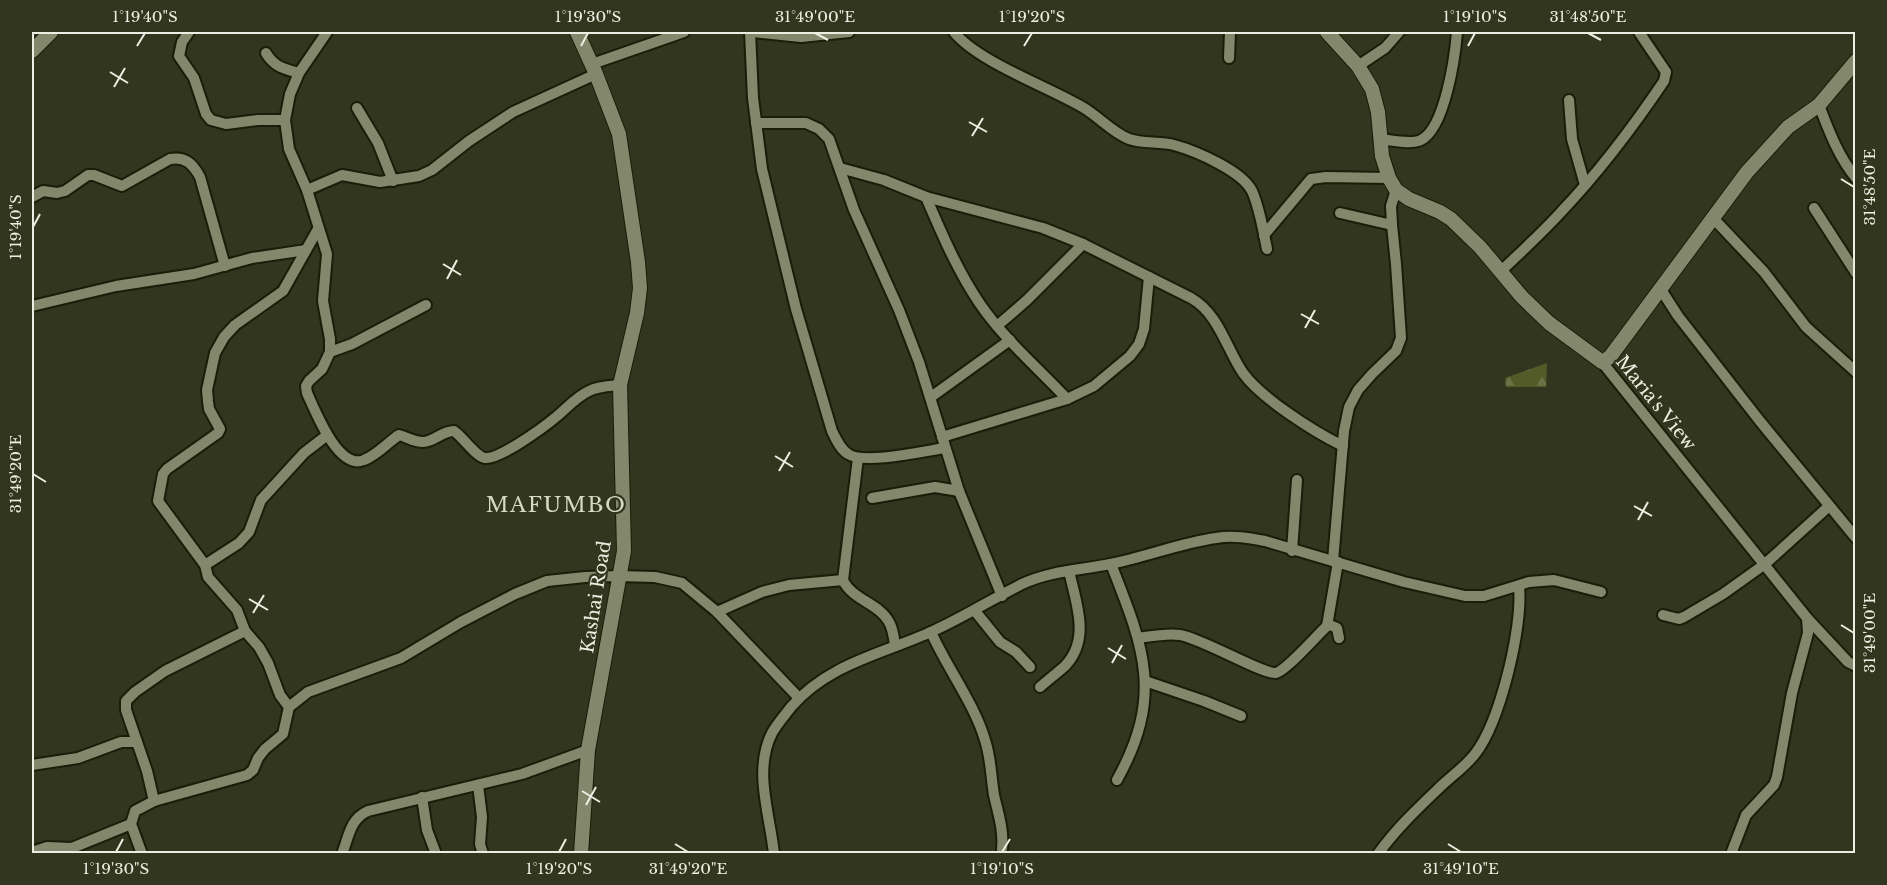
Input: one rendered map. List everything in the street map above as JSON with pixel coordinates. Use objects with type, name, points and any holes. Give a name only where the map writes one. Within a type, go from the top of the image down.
[{"type":"street","points":[[32,51],[51,32]]},
{"type":"street","points":[[189,32],[182,42],[179,56],[194,78],[206,114],[211,120],[226,124],[258,120],[285,120]]},
{"type":"street","points":[[327,32],[299,72],[290,94],[285,120],[289,149],[307,190],[327,254],[323,301],[330,352],[322,369],[306,386],[326,436],[352,461],[363,461],[399,435],[425,442],[454,430],[478,456],[485,458],[514,447],[589,390],[620,385]]},
{"type":"street","name":"Kashai Road","points":[[577,32],[619,134],[640,288],[637,313],[620,385],[624,551],[588,750],[581,854]]},
{"type":"street","points":[[307,190],[342,175],[380,182],[419,176],[432,170],[469,141],[513,112],[594,69],[684,32]]},
{"type":"street","points":[[849,32],[801,37],[751,32],[756,123],[762,170],[820,392],[832,431],[840,446],[848,455],[858,458],[876,458],[945,448]]},
{"type":"street","points":[[954,32],[962,41],[985,56],[1076,103],[1127,138],[1175,145],[1220,164],[1238,176],[1251,189],[1258,208],[1267,249]]},
{"type":"street","points":[[1229,58],[1230,32]]},
{"type":"street","points":[[1138,638],[1181,635],[1275,673],[1327,626],[1336,562],[1343,447],[1349,407],[1358,390],[1396,351],[1401,326],[1392,225],[1393,184],[1379,139],[1378,112],[1372,89],[1358,66],[1327,32]]},
{"type":"street","points":[[1358,66],[1385,48],[1399,32]]},
{"type":"street","points":[[1379,139],[1414,142],[1428,135],[1446,94],[1452,72],[1457,32]]},
{"type":"street","points":[[1501,271],[1585,185],[1632,128],[1666,77],[1666,72],[1639,32]]},
{"type":"street","points":[[266,53],[271,62],[299,72]]},
{"type":"street","points":[[1602,362],[1610,357],[1768,147],[1788,127],[1819,105],[1856,61]]},
{"type":"street","points":[[1569,100],[1572,140],[1585,185]]},
{"type":"street","points":[[1819,105],[1846,166],[1856,178]]},
{"type":"street","points":[[357,108],[378,142],[393,181]]},
{"type":"street","points":[[756,123],[794,122],[811,125],[829,139],[854,210],[899,309],[931,397],[959,491],[1002,596]]},
{"type":"street","points":[[32,196],[43,191],[57,193],[65,191],[88,175],[94,175],[122,186],[170,159],[178,157],[184,159],[195,167],[200,177],[225,266]]},
{"type":"street","points":[[840,168],[885,180],[926,197],[1043,228],[1083,244],[1201,303],[1211,314],[1250,381],[1319,434],[1343,447]]},
{"type":"street","points":[[1264,235],[1311,179],[1326,177],[1393,184]]},
{"type":"street","name":"Maria's View","points":[[1393,184],[1409,199],[1451,219],[1501,271],[1522,297],[1549,323],[1602,362],[1807,618],[1848,662],[1856,666]]},
{"type":"street","points":[[926,197],[954,260],[980,303],[997,326],[1067,399]]},
{"type":"street","points":[[1814,208],[1856,273]]},
{"type":"street","points":[[1340,213],[1392,225]]},
{"type":"street","points":[[1713,218],[1764,272],[1806,327],[1853,365]]},
{"type":"street","points":[[289,707],[280,695],[268,663],[259,647],[245,631],[237,610],[208,577],[205,566],[158,501],[163,474],[167,469],[218,433],[219,425],[209,409],[207,390],[215,353],[224,337],[235,325],[283,291],[318,229]]},
{"type":"street","points":[[997,326],[1027,300],[1083,244]]},
{"type":"street","points":[[32,306],[116,286],[194,274],[252,258],[306,250]]},
{"type":"street","points":[[942,437],[1067,399],[1094,386],[1130,356],[1139,344],[1144,329],[1149,277]]},
{"type":"street","points":[[1660,288],[1720,371],[1828,507],[1856,538]]},
{"type":"street","points":[[330,352],[352,344],[426,305]]},
{"type":"street","points":[[931,397],[1010,340]]},
{"type":"street","points":[[205,566],[239,543],[249,532],[261,500],[304,453],[326,436]]},
{"type":"street","points":[[858,458],[843,580],[851,592],[884,614],[892,627],[896,645]]},
{"type":"street","points":[[1292,551],[1297,480]]},
{"type":"street","points":[[872,498],[935,487],[959,491]]},
{"type":"street","points":[[1663,615],[1679,619],[1722,594],[1765,564],[1828,507]]},
{"type":"street","points":[[774,854],[762,783],[764,758],[772,733],[799,698],[839,668],[931,632],[975,611],[1022,584],[1048,575],[1111,564],[1217,537],[1242,537],[1404,582],[1465,596],[1484,596],[1519,587],[1529,582],[1554,580],[1601,592]]},
{"type":"street","points":[[1111,564],[1138,638],[1144,661],[1145,681],[1145,696],[1137,738],[1132,754],[1117,780]]},
{"type":"street","points":[[1040,687],[1065,665],[1076,652],[1080,641],[1079,615],[1069,571]]},
{"type":"street","points":[[142,854],[131,824],[135,811],[154,801],[247,775],[253,770],[265,749],[283,734],[289,707],[308,692],[401,658],[461,622],[515,594],[547,581],[618,576],[655,577],[681,583],[717,612],[799,698]]},
{"type":"street","points":[[717,612],[762,592],[789,585],[843,580]]},
{"type":"street","points":[[1378,854],[1433,794],[1464,767],[1485,738],[1509,667],[1520,603],[1519,587]]},
{"type":"street","points":[[975,611],[990,632],[1000,642],[1016,652],[1030,667]]},
{"type":"street","points":[[1731,854],[1746,816],[1777,777],[1792,693],[1808,633],[1807,618]]},
{"type":"street","points":[[1327,626],[1337,628],[1339,638]]},
{"type":"street","points":[[154,801],[126,710],[126,701],[165,671],[245,631]]},
{"type":"street","points":[[931,632],[986,740],[1002,830],[1002,849]]},
{"type":"street","points":[[1145,681],[1241,716]]},
{"type":"street","points":[[32,765],[78,758],[121,742],[137,742]]},
{"type":"street","points":[[342,854],[352,825],[360,814],[478,785],[548,765],[588,750]]},
{"type":"street","points":[[478,785],[482,817],[480,844],[483,854]]},
{"type":"street","points":[[422,797],[427,830],[436,854]]},
{"type":"street","points":[[32,852],[47,847],[72,848],[131,824]]},
{"type":"green space","points":[[1547,363],[1546,387],[1506,387],[1505,378]]},
{"type":"district","name":"MAFUMBO","points":[[556,505]]}]
